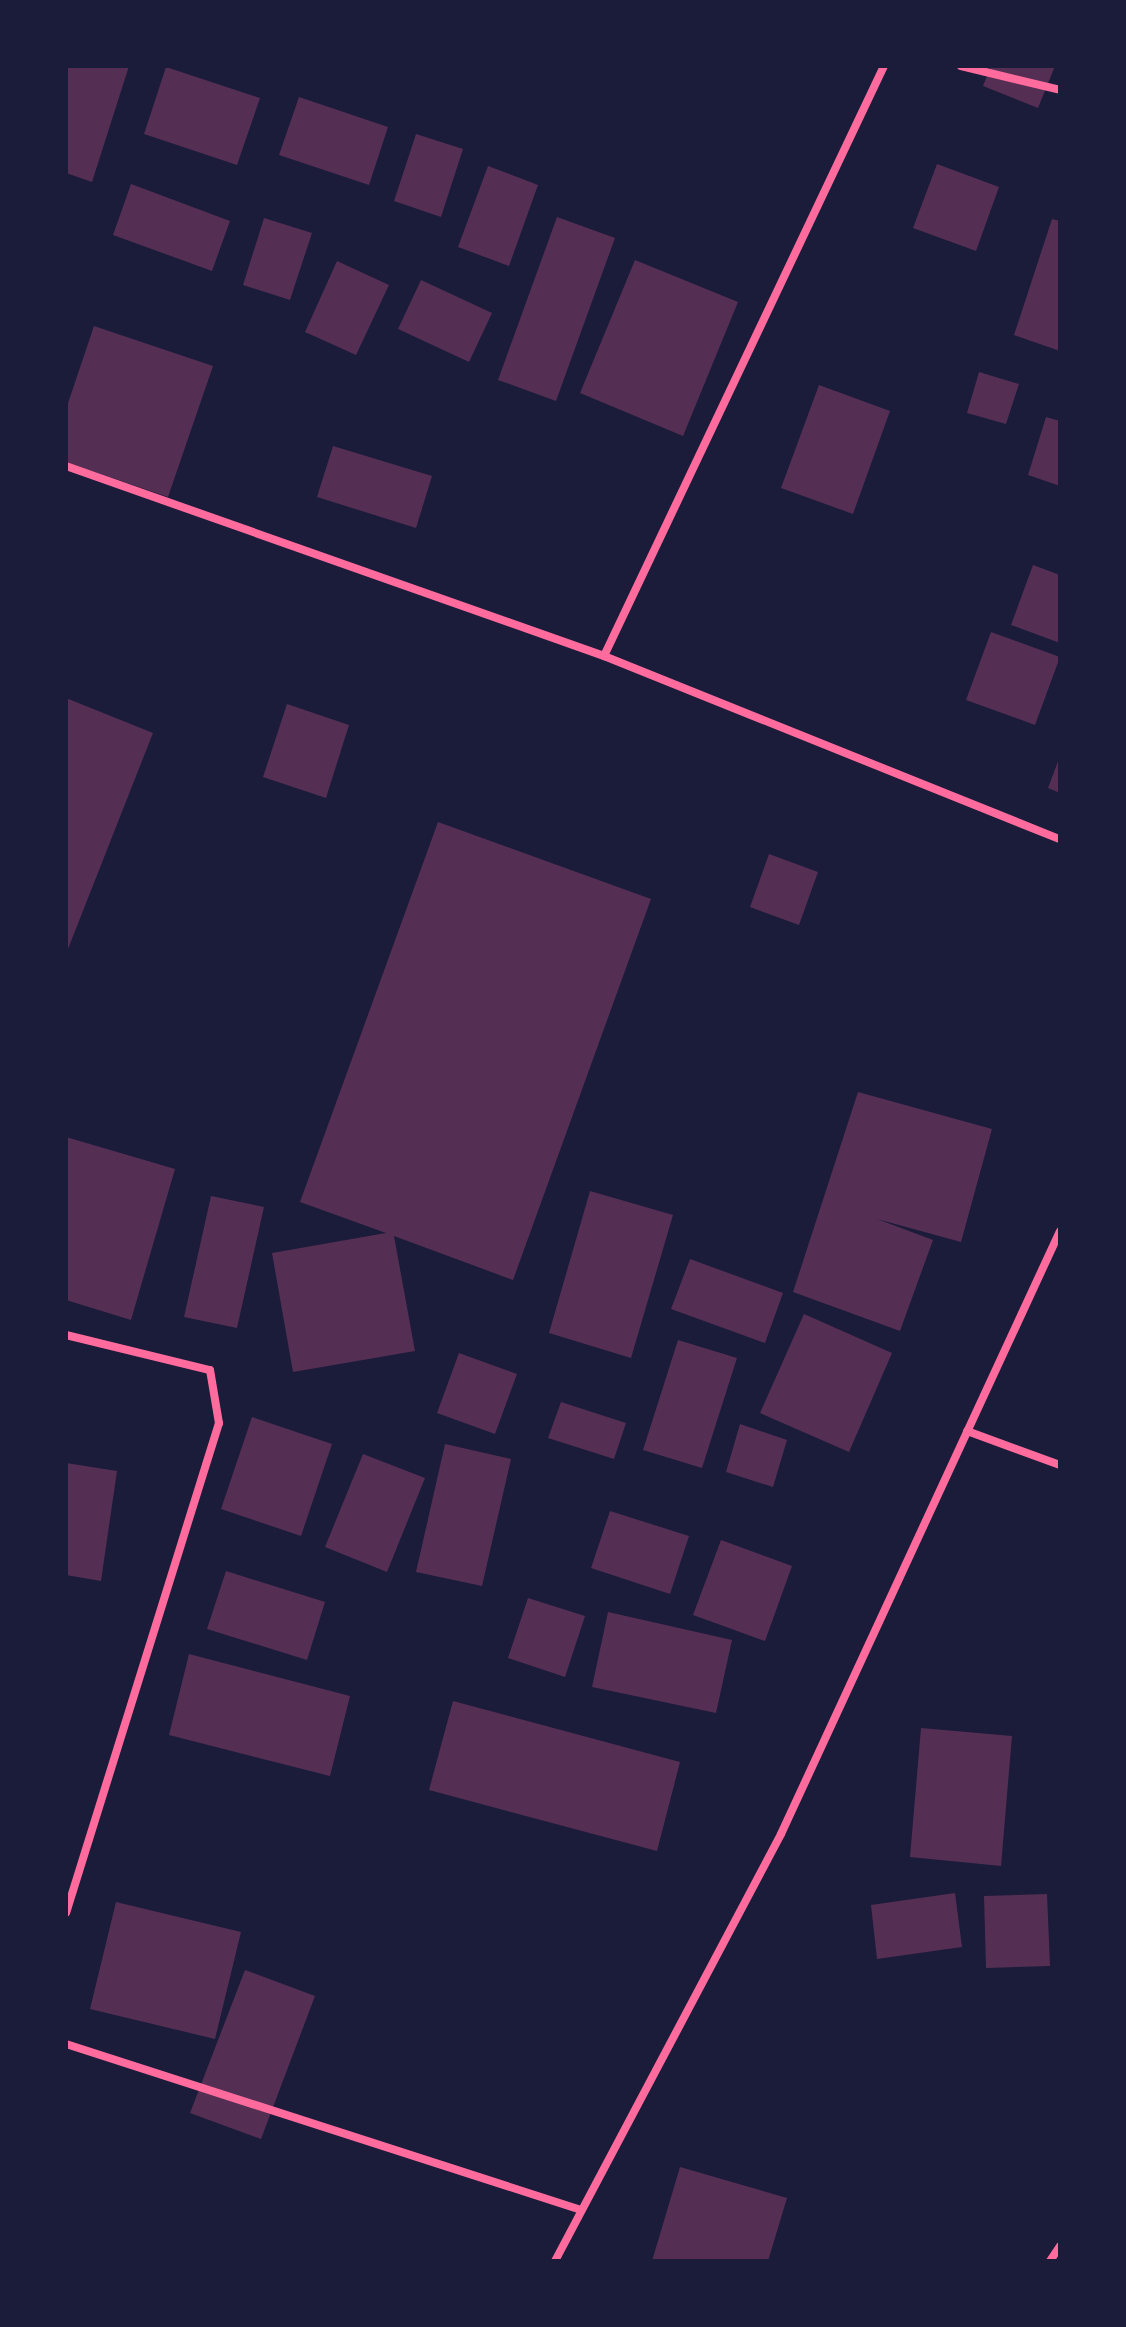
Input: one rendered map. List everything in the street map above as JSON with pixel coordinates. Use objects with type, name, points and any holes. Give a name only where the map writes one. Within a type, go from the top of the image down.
[{"type":"street","points":[[604,656],[884,66]]},
{"type":"street","points":[[961,66],[1060,90]]},
{"type":"street","points":[[66,466],[604,656],[1060,839]]},
{"type":"street","points":[[555,2261],[578,2209],[781,1834],[1060,1231]]},
{"type":"street","points":[[66,1335],[210,1370],[219,1423],[66,1913]]},
{"type":"street","points":[[967,1431],[1060,1465]]},
{"type":"street","points":[[66,2044],[578,2209]]},
{"type":"street","points":[[1050,2261],[1060,2246]]},
{"type":"building","points":[[66,66],[129,66],[92,182],[66,173]]},
{"type":"building","points":[[991,66],[1055,66],[1038,108],[983,86]]},
{"type":"building","points":[[166,67],[260,98],[237,165],[144,134]]},
{"type":"building","points":[[299,97],[388,127],[369,185],[279,155]]},
{"type":"building","points":[[416,134],[463,149],[441,217],[394,201]]},
{"type":"building","points":[[937,164],[999,187],[976,251],[913,228]]},
{"type":"building","points":[[488,166],[538,185],[509,266],[458,247]]},
{"type":"building","points":[[131,184],[230,221],[212,271],[113,235]]},
{"type":"building","points":[[557,217],[615,238],[556,401],[498,380]]},
{"type":"building","points":[[264,218],[312,233],[290,300],[243,285]]},
{"type":"building","points":[[1052,219],[1060,221],[1060,351],[1014,335]]},
{"type":"building","points":[[635,260],[738,302],[683,436],[580,393]]},
{"type":"building","points":[[337,261],[389,285],[356,355],[305,332]]},
{"type":"building","points":[[421,280],[492,313],[469,362],[398,329]]},
{"type":"building","points":[[94,326],[213,366],[168,497],[66,462],[66,409]]},
{"type":"building","points":[[979,372],[1019,384],[1006,424],[967,413]]},
{"type":"building","points":[[819,385],[890,411],[853,514],[781,488]]},
{"type":"building","points":[[1046,417],[1060,421],[1060,486],[1028,475]]},
{"type":"building","points":[[333,446],[432,476],[416,528],[317,497]]},
{"type":"building","points":[[1033,565],[1060,575],[1060,643],[1011,625]]},
{"type":"building","points":[[991,632],[1060,657],[1035,725],[966,700]]},
{"type":"building","points":[[66,698],[153,733],[66,954]]},
{"type":"building","points":[[287,704],[349,725],[326,798],[263,777]]},
{"type":"building","points":[[1060,756],[1060,793],[1048,788]]},
{"type":"building","points":[[438,822],[651,899],[513,1280],[394,1236],[415,1351],[293,1372],[272,1253],[386,1233],[300,1202]]},
{"type":"building","points":[[769,854],[818,872],[799,925],[750,907]]},
{"type":"building","points":[[858,1092],[992,1129],[961,1242],[877,1219],[933,1240],[900,1331],[793,1292]]},
{"type":"building","points":[[66,1137],[175,1169],[131,1320],[66,1300]]},
{"type":"building","points":[[590,1191],[673,1215],[631,1358],[549,1333]]},
{"type":"building","points":[[211,1196],[264,1207],[237,1328],[184,1317]]},
{"type":"building","points":[[690,1259],[783,1293],[765,1343],[671,1309]]},
{"type":"building","points":[[804,1314],[892,1353],[849,1452],[760,1413]]},
{"type":"building","points":[[678,1340],[737,1358],[702,1468],[643,1450]]},
{"type":"building","points":[[459,1353],[517,1374],[495,1434],[437,1413]]},
{"type":"building","points":[[561,1402],[626,1423],[614,1459],[548,1438]]},
{"type":"building","points":[[252,1417],[332,1444],[301,1536],[221,1509]]},
{"type":"building","points":[[740,1424],[787,1440],[773,1487],[726,1472]]},
{"type":"building","points":[[445,1444],[511,1459],[482,1586],[416,1572]]},
{"type":"building","points":[[363,1454],[425,1478],[387,1572],[325,1547]]},
{"type":"building","points":[[66,1463],[117,1471],[101,1581],[66,1575]]},
{"type":"building","points":[[610,1511],[689,1536],[670,1594],[591,1568]]},
{"type":"building","points":[[721,1540],[792,1566],[765,1641],[693,1615]]},
{"type":"building","points":[[226,1571],[325,1602],[307,1660],[207,1629]]},
{"type":"building","points":[[528,1598],[585,1616],[565,1677],[508,1658]]},
{"type":"building","points":[[608,1612],[732,1640],[716,1713],[592,1687]]},
{"type":"building","points":[[189,1654],[350,1696],[330,1776],[169,1735]]},
{"type":"building","points":[[453,1701],[680,1762],[657,1851],[429,1790]]},
{"type":"building","points":[[921,1728],[1012,1736],[1001,1866],[910,1857]]},
{"type":"building","points":[[955,1893],[962,1947],[877,1959],[871,1905]]},
{"type":"building","points":[[1047,1894],[1050,1966],[986,1968],[984,1896]]},
{"type":"building","points":[[116,1902],[241,1932],[215,2039],[90,2009]]},
{"type":"building","points":[[245,1970],[315,1996],[261,2139],[190,2113]]},
{"type":"building","points":[[680,2167],[787,2198],[768,2261],[652,2261]]}]
